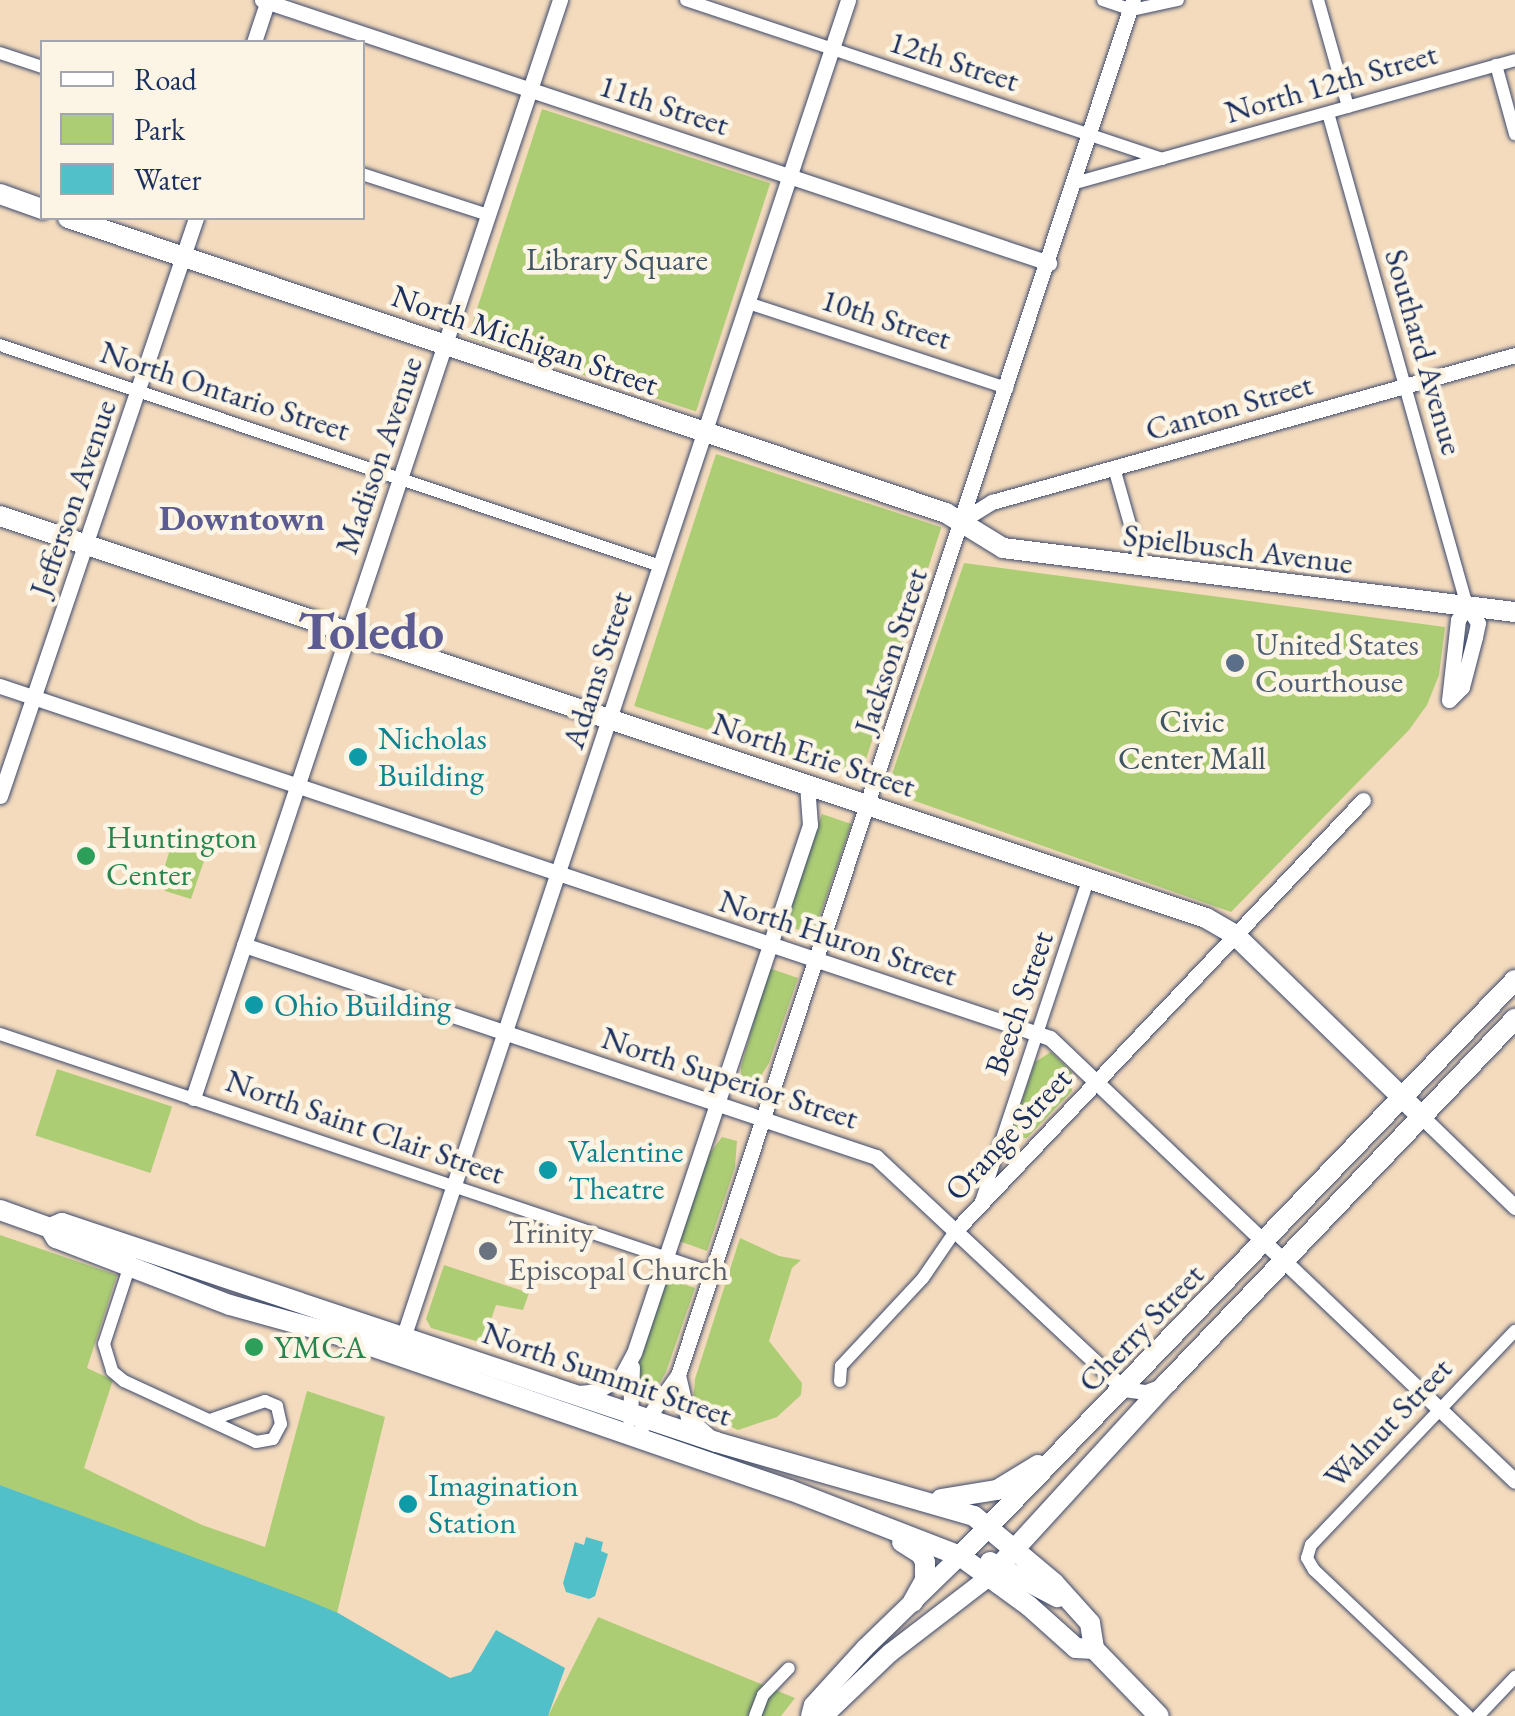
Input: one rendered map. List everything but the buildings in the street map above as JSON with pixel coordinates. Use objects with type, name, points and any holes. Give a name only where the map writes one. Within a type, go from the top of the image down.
[{"type":"main road","points":[[0,194],[40,208]]},
{"type":"main road","name":"North Michigan Street","points":[[74,220],[964,521]]},
{"type":"main road","name":"North Erie Street","points":[[0,516],[1206,918],[1234,934],[1421,1116]]},
{"type":"main road","name":"Spielbusch Avenue","points":[[964,521],[982,539],[1004,548],[1515,612]]},
{"type":"main road","name":"Cherry Street","points":[[810,1716],[813,1705],[843,1672],[1124,1389],[1515,980]]},
{"type":"main road","name":"Cherry Street","points":[[824,1716],[890,1653],[994,1572],[1167,1383],[1515,1019]]},
{"type":"main road","name":"North Summit Street","points":[[0,1210],[50,1228],[62,1223],[134,1256],[194,1277],[278,1318],[631,1436],[960,1556],[994,1572],[1076,1648],[1094,1649]]},
{"type":"main road","name":"North Summit Street","points":[[194,1277],[281,1295],[716,1442],[956,1509],[990,1526],[1077,1609],[1090,1624],[1094,1649],[1152,1714]]},
{"type":"main road","points":[[278,1318],[287,1308],[281,1295]]},
{"type":"main road","points":[[904,1496],[962,1499],[998,1490],[1030,1472],[1066,1439],[1086,1428]]},
{"type":"main road","points":[[871,1522],[923,1558],[925,1580],[912,1602]]},
{"type":"main road","points":[[994,1572],[1077,1609]]},
{"type":"street","name":"Madison Avenue","points":[[194,1098],[560,0]]},
{"type":"street","name":"12th Street","points":[[686,0],[1091,135]]},
{"type":"street","name":"Adams Street","points":[[398,1358],[402,1336],[848,0]]},
{"type":"street","points":[[1103,0],[1133,5],[1178,0]]},
{"type":"street","points":[[1318,0],[1348,107]]},
{"type":"street","name":"11th Street","points":[[266,1],[1048,263]]},
{"type":"street","points":[[255,40],[266,1]]},
{"type":"street","name":"Jackson Street","points":[[640,1416],[678,1375],[1133,5]]},
{"type":"street","points":[[0,53],[40,66]]},
{"type":"street","name":"North 12th Street","points":[[1076,183],[1515,60]]},
{"type":"street","points":[[1496,65],[1515,134]]},
{"type":"street","name":"Southard Avenue","points":[[1328,112],[1467,606]]},
{"type":"street","points":[[1091,135],[1162,159]]},
{"type":"street","points":[[365,175],[488,215]]},
{"type":"street","name":"Jefferson Avenue","points":[[0,796],[195,220]]},
{"type":"street","name":"10th Street","points":[[748,302],[1006,388]]},
{"type":"street","name":"North Ontario Street","points":[[0,345],[660,566]]},
{"type":"street","name":"Canton Street","points":[[964,521],[985,505],[1515,355]]},
{"type":"street","points":[[1114,468],[1142,568]]},
{"type":"street","points":[[1467,606],[1478,623],[1462,687],[1449,700],[1458,620],[1467,606]]},
{"type":"street","name":"North Huron Street","points":[[0,686],[1056,1041],[1515,1481]]},
{"type":"street","points":[[571,1393],[590,1393],[611,1384],[621,1377],[634,1354],[810,825],[807,784]]},
{"type":"street","name":"Orange Street","points":[[840,1381],[842,1366],[924,1278],[956,1230],[981,1202],[1363,800]]},
{"type":"street","name":"Beech Street","points":[[981,1202],[1089,878]]},
{"type":"street","name":"North Superior Street","points":[[244,945],[876,1157],[1124,1389]]},
{"type":"street","name":"North Saint Clair Street","points":[[0,1034],[712,1273]]},
{"type":"street","name":"North Erie Street","points":[[1421,1116],[1515,1207]]},
{"type":"street","points":[[134,1256],[104,1344],[106,1360],[124,1380],[256,1442],[273,1438],[281,1424],[277,1406],[264,1401],[210,1420]]},
{"type":"street","name":"Walnut Street","points":[[1468,1716],[1314,1570],[1307,1558],[1310,1545],[1515,1330]]},
{"type":"street","points":[[631,1436],[640,1416],[634,1354]]},
{"type":"street","points":[[678,1375],[688,1418],[716,1442]]},
{"type":"street","points":[[1124,1433],[1128,1401],[1124,1389],[1146,1392],[1167,1383]]},
{"type":"street","points":[[756,1716],[763,1695],[789,1668]]},
{"type":"street","points":[[1478,1716],[1515,1677]]},
{"type":"green space","name":"Library Square","points":[[542,109],[770,183],[696,411],[468,337]]},
{"type":"green space","points":[[716,454],[941,527],[860,779],[634,706]]},
{"type":"green space","name":"Civic Center Mall","points":[[964,563],[1445,627],[1439,675],[1427,705],[1409,730],[1231,912],[892,793],[888,786]]},
{"type":"green space","points":[[822,814],[851,824],[813,935],[784,925]]},
{"type":"green space","points":[[174,837],[208,849],[191,899],[165,891],[160,881]]},
{"type":"green space","points":[[769,968],[798,978],[769,1063],[756,1084],[741,1079],[741,1067]]},
{"type":"green space","points":[[1051,1052],[1072,1072],[1072,1091],[1027,1138],[1016,1138],[1013,1127],[1035,1062]]},
{"type":"green space","points":[[57,1069],[172,1106],[150,1173],[35,1136]]},
{"type":"green space","points":[[722,1137],[737,1141],[735,1167],[707,1251],[679,1241],[705,1160]]},
{"type":"green space","points":[[0,1235],[117,1275],[87,1368],[113,1380],[84,1468],[202,1525],[265,1547],[307,1391],[385,1417],[337,1613],[0,1485]]},
{"type":"green space","points":[[740,1238],[779,1256],[801,1260],[792,1268],[769,1341],[802,1383],[801,1395],[777,1417],[738,1430],[702,1413],[693,1402],[695,1379]]},
{"type":"green space","points":[[444,1265],[529,1293],[523,1310],[496,1305],[483,1343],[431,1328],[426,1319]]},
{"type":"green space","points":[[666,1278],[695,1288],[666,1372],[650,1399],[634,1394],[634,1381]]},
{"type":"green space","points":[[598,1617],[795,1698],[781,1716],[548,1716]]},
{"type":"water","points":[[0,1485],[338,1613],[450,1678],[471,1672],[496,1630],[565,1668],[548,1716],[0,1716]]},
{"type":"water","points":[[586,1537],[603,1542],[601,1551],[608,1554],[595,1596],[589,1599],[566,1592],[563,1583],[575,1542],[584,1545]]},
{"type":"place","name":"United States Courthouse","points":[[1235,663]]},
{"type":"place","name":"Nicholas Building","points":[[358,757]]},
{"type":"place","name":"Huntington Center","points":[[86,856]]},
{"type":"place","name":"Ohio Building","points":[[254,1005]]},
{"type":"place","name":"Valentine Theatre","points":[[548,1170]]},
{"type":"place","name":"Trinity Episcopal Church","points":[[488,1251]]},
{"type":"place","name":"YMCA","points":[[254,1347]]},
{"type":"place","name":"Imagination Station","points":[[408,1504]]},
{"type":"district","name":"Downtown","points":[[242,518]]},
{"type":"district","name":"Toledo","points":[[371,631]]}]
